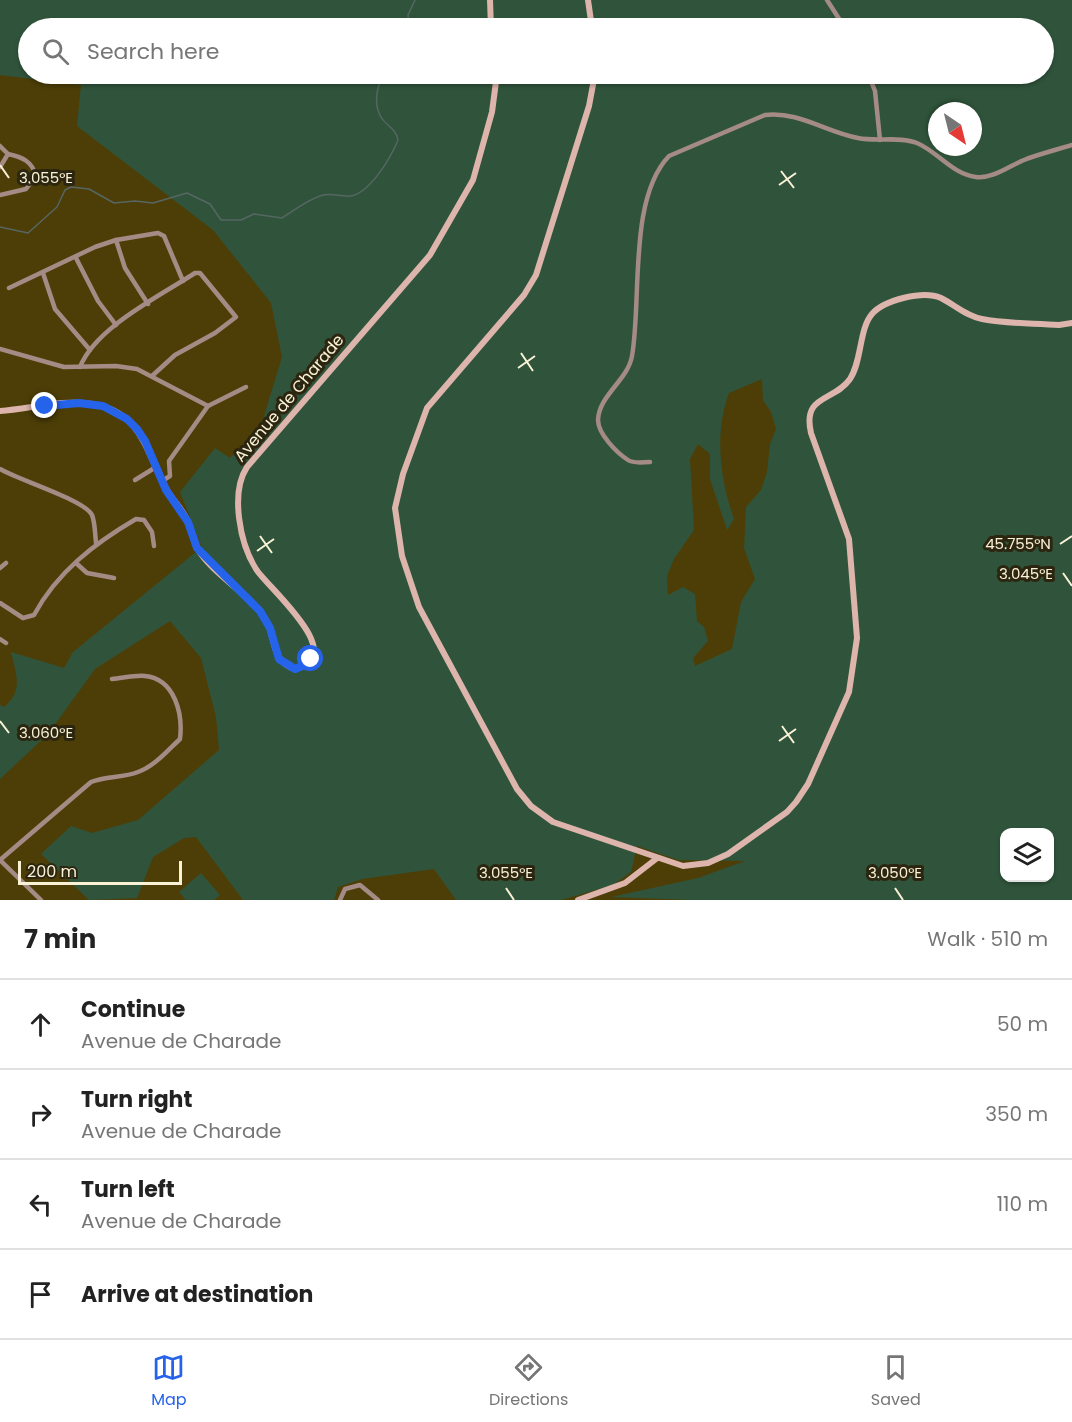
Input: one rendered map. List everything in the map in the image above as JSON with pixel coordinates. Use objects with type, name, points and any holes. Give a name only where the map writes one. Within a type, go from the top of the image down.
[{"type":"street","points":[[490,0],[491,18]]},
{"type":"street","points":[[588,0],[591,18]]},
{"type":"street","points":[[827,0],[839,18]]},
{"type":"street","name":"Avenue de Charade","points":[[0,411],[79,403],[103,406],[127,419],[137,429],[162,481],[188,522],[197,548],[267,621],[279,659],[295,669],[307,664],[313,652],[313,646],[302,622],[291,607],[262,579],[249,557],[243,534],[238,495],[240,480],[247,467],[430,255],[473,180],[492,112],[496,84]]},
{"type":"street","points":[[593,84],[589,106],[536,275],[524,295],[427,408],[403,474],[397,495],[395,520],[407,573],[419,607],[478,719],[525,800],[553,822],[656,859],[683,866],[708,863],[744,844],[787,812],[808,784],[849,692],[857,638],[849,538],[811,433],[809,419],[812,409],[819,401],[850,379],[871,315],[887,304],[932,295],[981,319],[1059,325],[1072,323]]},
{"type":"street","points":[[872,84],[880,140]]},
{"type":"street","points":[[650,462],[627,459],[605,438],[598,420],[603,406],[630,367],[641,237],[649,188],[659,167],[669,156],[765,114],[792,115],[824,129],[858,138],[908,140],[919,144],[960,172],[976,177],[989,176],[1023,160],[1072,145]]},
{"type":"street","points":[[0,146],[8,153],[28,162],[34,167],[36,176],[26,189],[0,195]]},
{"type":"street","points":[[0,167],[8,153]]},
{"type":"street","points":[[9,288],[116,240],[163,234],[183,281]]},
{"type":"street","points":[[116,240],[125,268],[148,304]]},
{"type":"street","points":[[76,258],[98,301],[116,325]]},
{"type":"street","points":[[44,273],[55,309],[90,350]]},
{"type":"street","points":[[80,367],[90,350],[116,325],[183,281],[200,273],[236,317],[215,333],[175,355],[152,376]]},
{"type":"street","points":[[0,349],[64,367],[137,369],[208,406]]},
{"type":"street","points":[[162,481],[170,476],[169,461],[208,406],[246,387]]},
{"type":"street","points":[[135,480],[156,467]]},
{"type":"street","points":[[0,469],[14,478],[84,505],[92,515],[96,543]]},
{"type":"street","points":[[0,603],[23,618],[34,615],[47,591],[96,543],[136,519],[144,519],[152,532],[154,546]]},
{"type":"street","points":[[0,568],[6,563]]},
{"type":"street","points":[[76,563],[87,573],[114,578]]},
{"type":"street","points":[[0,639],[6,643]]},
{"type":"street","points":[[41,900],[0,860],[91,782],[103,777],[137,773],[150,766],[180,739],[175,696],[168,687],[155,678],[144,675],[112,680]]},
{"type":"street","points":[[578,900],[625,884],[656,859]]},
{"type":"street","points":[[340,900],[345,889],[360,885],[378,900]]},
{"type":"green space","points":[[0,0],[1072,0],[1072,900],[692,900],[611,897],[698,878],[745,861],[678,860],[637,846],[631,872],[613,885],[561,900],[456,900],[434,869],[362,879],[338,887],[334,900],[243,900],[196,837],[184,838],[153,857],[137,898],[89,900],[41,854],[71,826],[92,833],[138,820],[219,750],[216,717],[201,658],[170,621],[95,669],[48,734],[0,779],[0,705],[4,707],[10,701],[17,682],[11,652],[64,668],[73,652],[202,547],[180,492],[215,448],[230,458],[261,426],[282,357],[271,303],[213,230],[77,126],[81,85],[73,84],[1054,84],[1054,18],[18,18],[18,77],[0,75]],"holes":[[[762,379],[763,400],[771,412],[776,429],[770,444],[767,472],[761,490],[746,507],[744,548],[755,579],[741,602],[732,649],[695,666],[693,658],[708,641],[704,627],[697,621],[695,594],[683,587],[668,595],[667,576],[674,559],[694,530],[690,459],[698,444],[710,454],[710,479],[727,530],[734,519],[722,472],[720,440],[724,408],[729,393]]]},
{"type":"green space","points":[[201,873],[220,895],[214,900],[186,900],[179,892]]},
{"type":"waterway","points":[[408,18],[415,0]]},
{"type":"waterway","points":[[0,227],[28,233],[57,207],[65,190],[71,187],[89,189],[114,203],[135,201],[153,203],[187,193],[210,204],[221,220],[241,220],[254,214],[282,218],[323,195],[351,196],[366,188],[373,181],[391,155],[398,140],[379,112],[377,106],[379,84]]},
{"type":"route","points":[[45,406],[91,404],[103,406],[127,419],[145,441],[166,490],[188,522],[197,548],[205,559],[246,596],[267,621],[279,659],[288,667],[295,669],[307,664],[311,659]]}]
